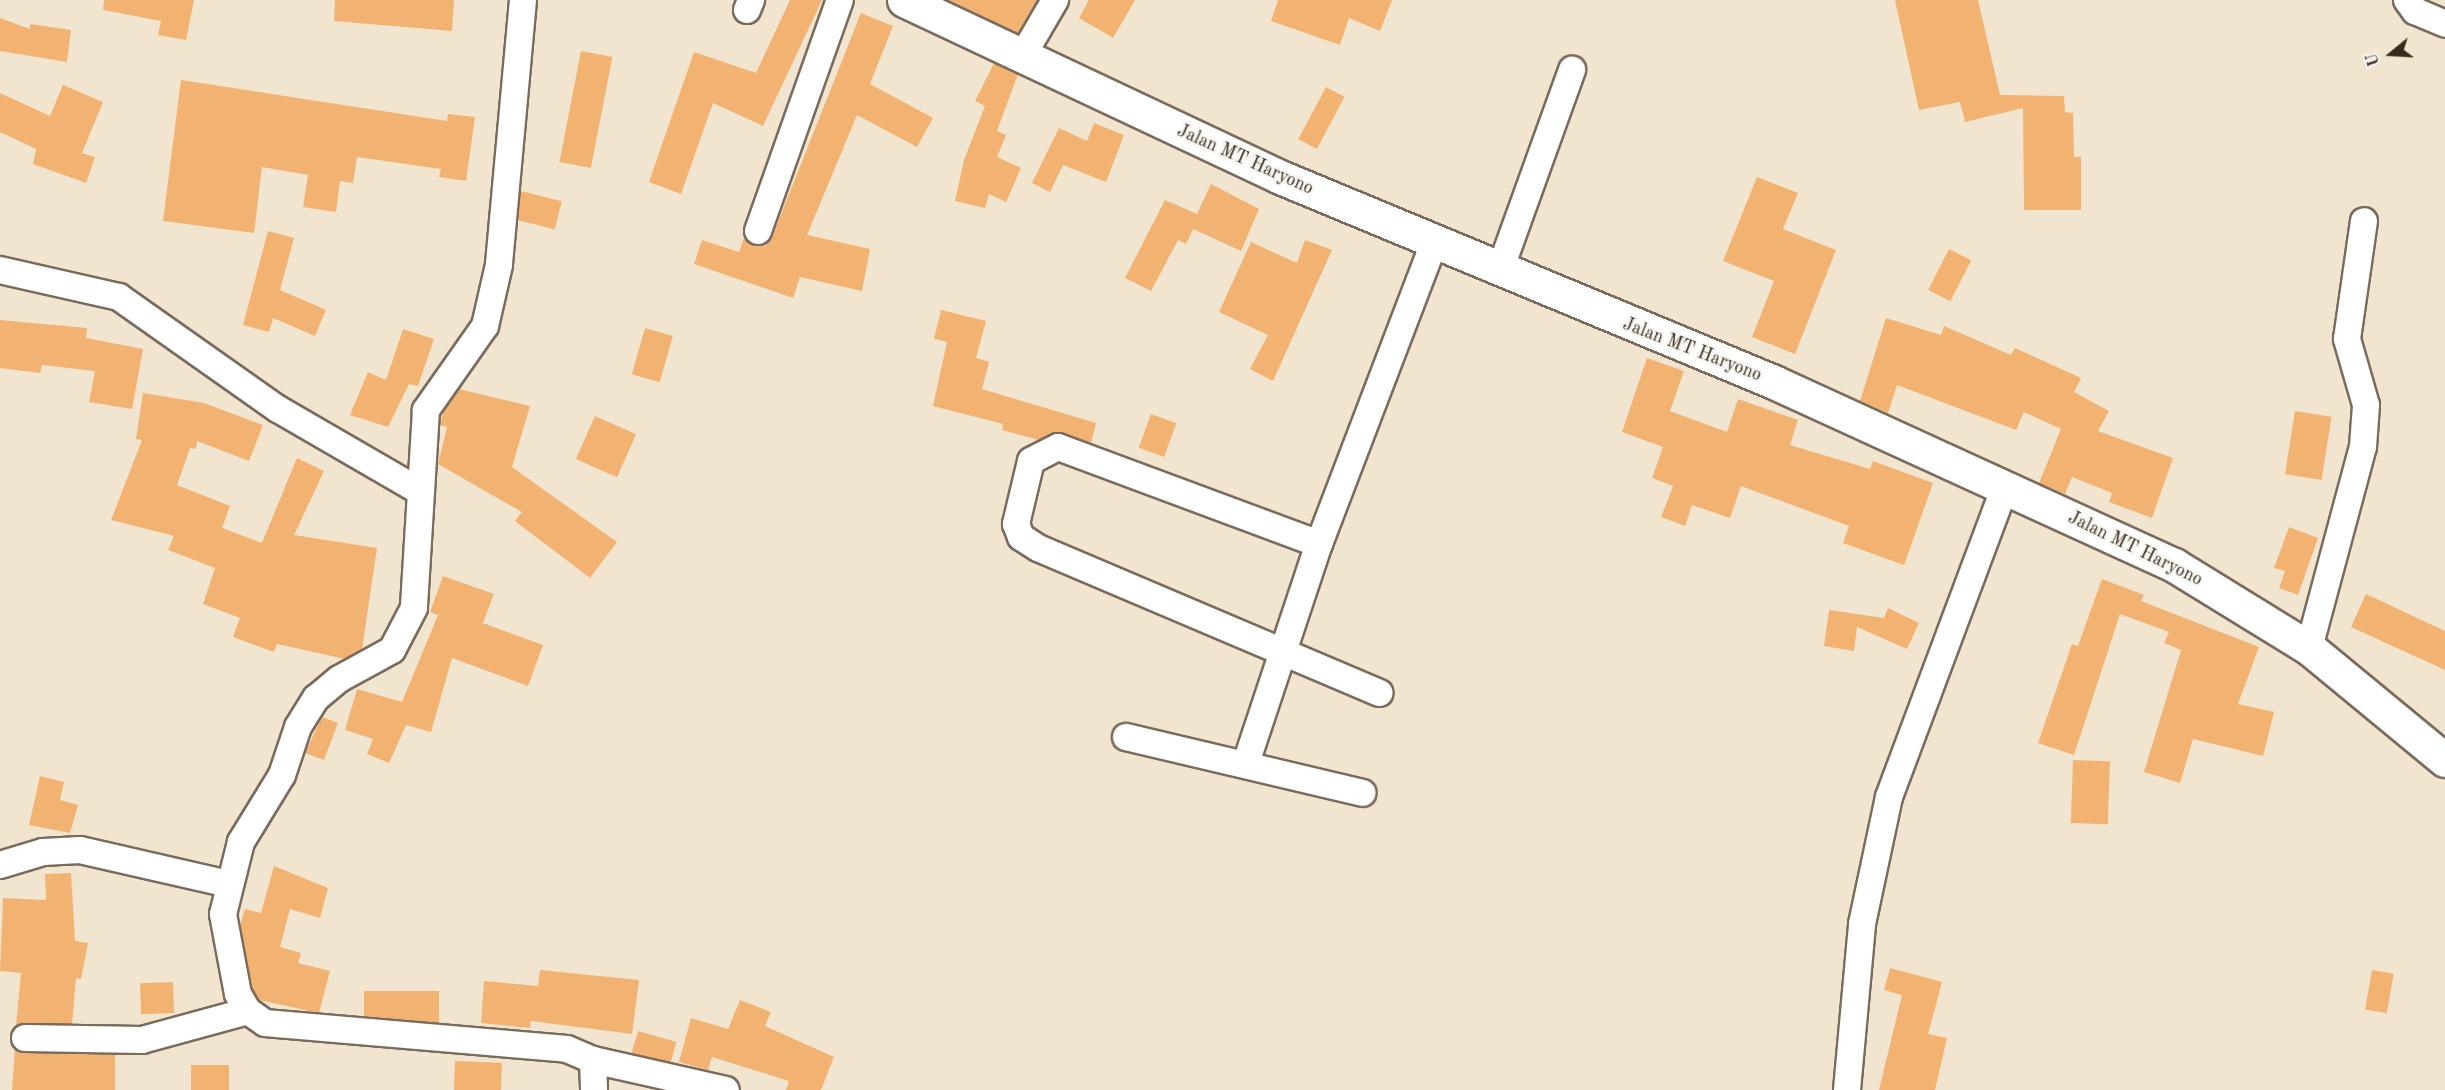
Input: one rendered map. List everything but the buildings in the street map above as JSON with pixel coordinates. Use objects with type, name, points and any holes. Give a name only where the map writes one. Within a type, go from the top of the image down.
[{"type":"main road","name":"Jalan MT Haryono","points":[[904,0],[1434,243],[1774,382],[2174,565],[2309,648],[2445,760]]},
{"type":"street","points":[[523,0],[492,303],[485,326],[426,410],[416,592],[405,632],[392,650],[316,698],[298,727],[282,775],[241,842],[228,884],[226,947],[232,979],[248,1011],[279,1028],[518,1041],[567,1049],[593,1060],[726,1090]]},
{"type":"street","points":[[758,231],[840,0]]},
{"type":"street","points":[[1023,55],[1055,0]]},
{"type":"street","points":[[2413,4],[2445,24]]},
{"type":"street","points":[[1500,270],[1572,70]]},
{"type":"street","points":[[2309,648],[2363,447],[2366,405],[2347,339],[2364,221]]},
{"type":"street","points":[[1246,763],[1280,654],[1319,544],[1434,243]]},
{"type":"street","points":[[0,270],[119,297],[278,409],[421,492]]},
{"type":"street","points":[[1319,544],[1058,447],[1031,461],[1016,524],[1027,543],[1280,654],[1380,693]]},
{"type":"street","points":[[1846,1090],[1862,924],[1886,807],[2005,486]]},
{"type":"street","points":[[1126,737],[1246,763],[1362,793]]},
{"type":"street","points":[[0,865],[43,852],[80,850],[228,884]]},
{"type":"street","points":[[25,1038],[142,1040],[248,1011]]},
{"type":"street","points":[[593,1060],[594,1090]]}]
